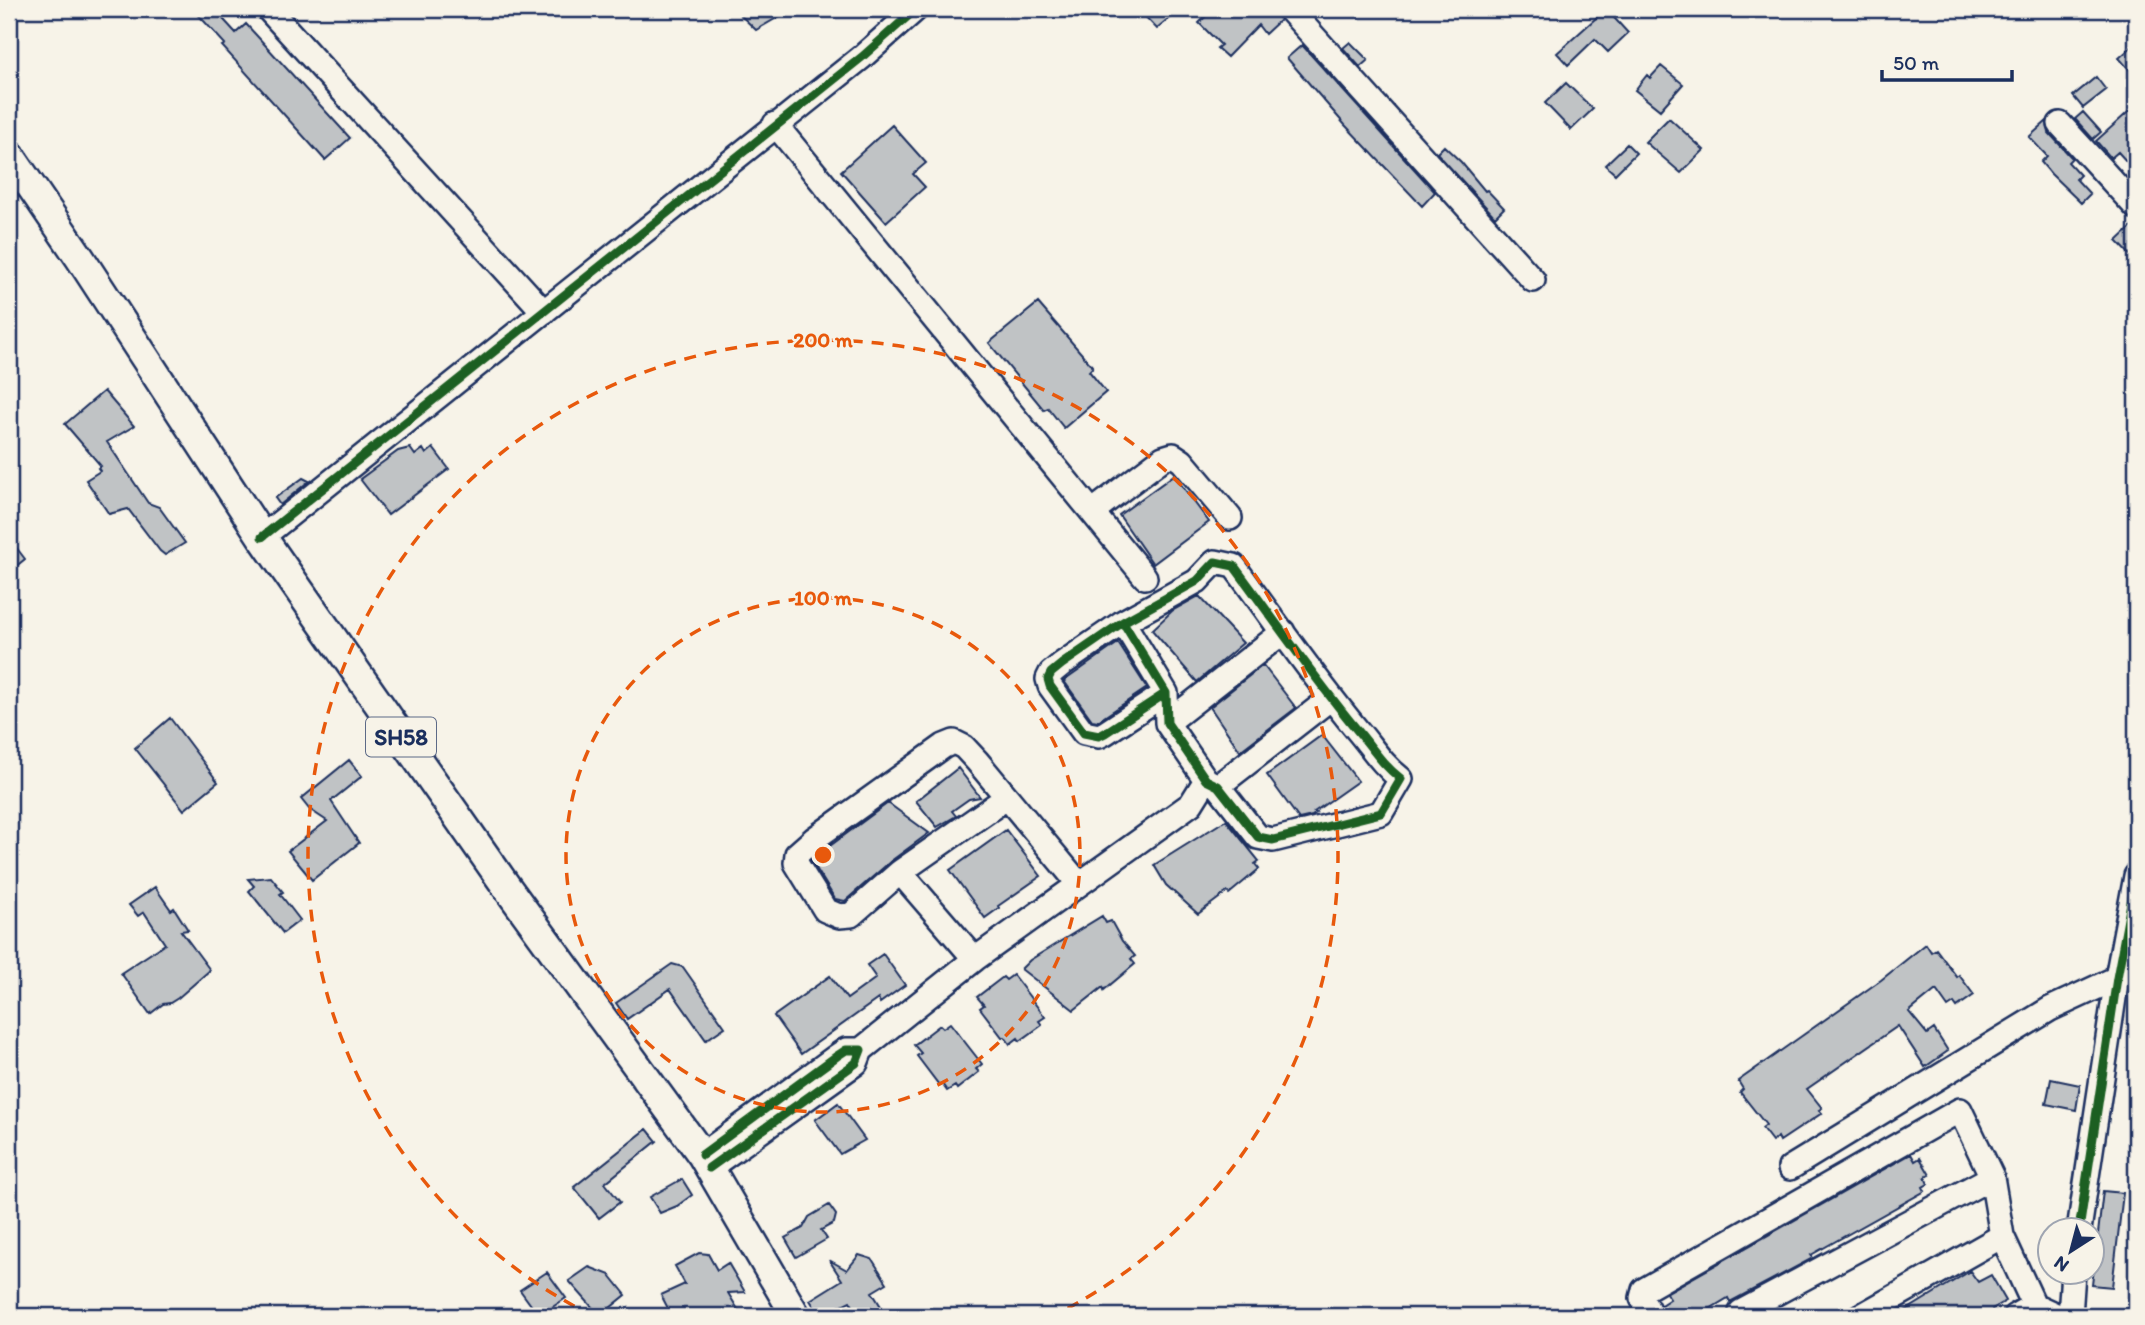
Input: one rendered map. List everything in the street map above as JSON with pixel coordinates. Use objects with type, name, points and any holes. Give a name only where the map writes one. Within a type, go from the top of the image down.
[{"type":"main road","name":"SH58","points":[[9,154],[262,537],[506,886],[706,1162],[796,1316]]},
{"type":"street","points":[[268,9],[544,312]]},
{"type":"street","points":[[262,537],[862,57],[916,9]]},
{"type":"street","points":[[1289,9],[1533,280]]},
{"type":"street","points":[[775,124],[1145,577]]},
{"type":"street","points":[[2060,124],[2136,207]]},
{"type":"street","points":[[1092,512],[1163,458],[1173,455],[1182,460],[1230,518]]},
{"type":"street","points":[[1123,622],[1166,693],[1167,723],[1212,783],[1258,837],[1267,839],[1381,813],[1401,779],[1382,764],[1369,743],[1331,698],[1234,566],[1216,562],[1197,581],[1123,622],[1051,673],[1048,679],[1050,686],[1084,733],[1091,736],[1105,733],[1166,693]]},
{"type":"street","points":[[1167,723],[1283,632]]},
{"type":"street","points":[[706,1162],[856,1063],[861,1050],[975,959],[1191,804],[1212,783],[1331,698]]},
{"type":"street","points":[[1006,797],[900,872],[851,915],[839,916],[825,910],[796,863],[797,855],[808,843],[944,746],[954,742],[964,747],[1006,797],[1079,884]]},
{"type":"street","points":[[900,872],[975,959]]},
{"type":"street","points":[[2081,1216],[2117,978],[2136,876]]},
{"type":"street","points":[[1790,1168],[2050,1009],[2117,978]]},
{"type":"street","points":[[1651,1316],[1642,1298],[1644,1290],[1960,1110],[1992,1177],[2002,1236],[2025,1310],[2057,1316]]},
{"type":"street","points":[[1743,1316],[1741,1312],[1992,1177]]},
{"type":"street","points":[[1861,1316],[2002,1236]]},
{"type":"street","points":[[2070,1316],[2072,1286]]},
{"type":"building","points":[[193,9],[214,9],[236,33],[246,24],[350,138],[325,160],[222,46],[225,44]]},
{"type":"building","points":[[734,9],[792,9],[756,30]]},
{"type":"building","points":[[1138,9],[1181,9],[1157,29]]},
{"type":"building","points":[[1213,9],[1275,9],[1280,20],[1265,34],[1258,25],[1227,57],[1217,48],[1221,45],[1199,23]]},
{"type":"building","points":[[1606,9],[1628,33],[1608,52],[1595,39],[1568,65],[1557,53]]},
{"type":"building","points":[[1350,42],[1368,60],[1360,67],[1343,48]]},
{"type":"building","points":[[2136,43],[2136,77],[2119,58]]},
{"type":"building","points":[[1302,45],[1435,192],[1422,206],[1345,125],[1287,58]]},
{"type":"building","points":[[1661,66],[1683,84],[1660,110],[1635,90],[1647,75],[1650,78]]},
{"type":"building","points":[[2096,77],[2106,90],[2083,108],[2073,96]]},
{"type":"building","points":[[1566,83],[1593,109],[1571,130],[1545,103]]},
{"type":"building","points":[[2136,105],[2136,172],[2118,152],[2111,158],[2096,141]]},
{"type":"building","points":[[2083,112],[2101,132],[2093,139],[2075,119]]},
{"type":"building","points":[[1669,118],[1704,150],[1681,173],[1645,142]]},
{"type":"building","points":[[2047,121],[2049,133],[2072,158],[2068,162],[2080,175],[2076,179],[2090,194],[2081,203],[2041,162],[2047,156],[2029,137]]},
{"type":"building","points":[[892,125],[926,163],[913,174],[925,187],[886,222],[841,171]]},
{"type":"building","points":[[1627,144],[1636,153],[1615,174],[1605,165]]},
{"type":"building","points":[[1444,146],[1504,208],[1495,217],[1437,153]]},
{"type":"building","points":[[2136,223],[2136,261],[2117,241]]},
{"type":"building","points":[[1038,303],[1093,367],[1089,371],[1106,392],[1064,428],[1048,408],[1044,410],[989,343]]},
{"type":"building","points":[[104,391],[134,426],[107,442],[148,503],[159,507],[185,543],[165,555],[128,509],[109,514],[86,480],[100,471],[98,468],[101,466],[65,424]]},
{"type":"building","points":[[410,448],[415,455],[423,449],[426,454],[433,448],[449,469],[388,515],[360,479],[398,451]]},
{"type":"building","points":[[1174,475],[1209,522],[1153,564],[1119,515]]},
{"type":"building","points":[[303,478],[309,481],[280,505],[275,498]]},
{"type":"building","points":[[9,538],[25,559],[9,572]]},
{"type":"building","points":[[1199,596],[1243,643],[1197,682],[1152,630],[1172,611]]},
{"type":"building","points":[[1118,643],[1147,688],[1098,721],[1092,720],[1064,681]]},
{"type":"building","points":[[1263,665],[1296,708],[1240,751],[1210,707]]},
{"type":"building","points":[[170,718],[218,782],[184,810],[135,748]]},
{"type":"building","points":[[1322,735],[1358,781],[1312,816],[1299,819],[1267,775]]},
{"type":"building","points":[[349,760],[362,776],[331,801],[359,843],[312,880],[288,851],[327,821],[309,809],[301,799]]},
{"type":"building","points":[[958,768],[980,797],[969,799],[952,811],[956,816],[937,827],[916,801]]},
{"type":"building","points":[[888,803],[929,833],[891,861],[845,901],[835,899],[811,860]]},
{"type":"building","points":[[1226,820],[1259,861],[1255,864],[1259,869],[1229,894],[1227,892],[1198,914],[1166,885],[1154,865]]},
{"type":"building","points":[[1006,830],[1041,876],[985,918],[950,870]]},
{"type":"building","points":[[271,877],[300,920],[283,933],[249,891],[254,886],[248,879]]},
{"type":"building","points":[[155,887],[171,910],[174,908],[188,930],[181,931],[210,970],[178,998],[163,1004],[150,1014],[121,973],[165,944],[144,912],[138,916],[129,905]]},
{"type":"building","points":[[1102,916],[1106,923],[1111,921],[1122,941],[1135,956],[1131,959],[1135,964],[1074,1010],[1021,969],[1030,960]]},
{"type":"building","points":[[1926,944],[1931,952],[1936,949],[1974,995],[1957,1007],[1954,1003],[1948,1007],[1936,990],[1909,1012],[1927,1034],[1934,1029],[1948,1051],[1925,1067],[1898,1026],[1807,1089],[1822,1108],[1819,1110],[1822,1113],[1780,1141],[1778,1137],[1772,1141],[1762,1128],[1766,1125],[1740,1092],[1743,1089],[1738,1081],[1881,980]]},
{"type":"building","points":[[883,954],[905,985],[880,1003],[878,999],[801,1054],[774,1016],[830,976],[847,999],[876,978],[867,965]]},
{"type":"building","points":[[672,964],[683,967],[725,1027],[706,1040],[670,989],[627,1019],[616,1003]]},
{"type":"building","points":[[1013,975],[1045,1017],[1039,1021],[1042,1025],[1020,1041],[1018,1038],[1010,1044],[980,1008],[984,1005],[977,997],[1003,977],[1006,980]]},
{"type":"building","points":[[950,1023],[982,1064],[976,1069],[979,1072],[957,1089],[955,1086],[947,1091],[942,1084],[939,1085],[917,1056],[921,1053],[914,1045],[940,1025],[943,1028]]},
{"type":"building","points":[[2051,1079],[2080,1085],[2076,1110],[2046,1104]]},
{"type":"building","points":[[838,1103],[865,1140],[840,1154],[815,1120]]},
{"type":"building","points":[[647,1129],[657,1141],[605,1183],[620,1202],[599,1218],[574,1187]]},
{"type":"building","points":[[1911,1154],[1915,1161],[1920,1158],[1930,1175],[1925,1177],[1928,1184],[1923,1187],[1925,1191],[1811,1255],[1813,1258],[1730,1302],[1728,1298],[1698,1316],[1665,1316],[1661,1305],[1670,1299],[1666,1293]]},
{"type":"building","points":[[682,1179],[692,1195],[677,1206],[660,1213],[650,1197]]},
{"type":"building","points":[[2103,1191],[2123,1193],[2112,1287],[2102,1286],[2106,1286],[2106,1216],[2100,1216]]},
{"type":"building","points":[[829,1205],[836,1215],[834,1223],[821,1230],[827,1239],[796,1257],[785,1238],[803,1228],[809,1217]]},
{"type":"building","points":[[699,1253],[708,1254],[717,1270],[728,1263],[745,1292],[728,1293],[742,1316],[672,1316],[661,1295],[685,1284],[675,1266]]},
{"type":"building","points":[[859,1255],[872,1259],[887,1283],[872,1292],[887,1316],[859,1316],[850,1301],[820,1316],[810,1300],[842,1280],[829,1260],[847,1270]]},
{"type":"building","points":[[589,1267],[610,1275],[626,1295],[600,1316],[569,1281]]},
{"type":"building","points":[[1970,1271],[1978,1282],[1991,1275],[2006,1301],[1992,1309],[1996,1316],[1897,1316]]},
{"type":"building","points":[[547,1272],[566,1298],[539,1316],[520,1290]]},
{"type":"cycle path","points":[[262,537],[862,57],[916,9]]},
{"type":"cycle path","points":[[1123,622],[1166,693],[1167,723],[1206,780],[1218,786],[1258,837],[1273,840],[1381,813],[1401,779],[1383,762],[1342,711],[1234,566],[1215,562],[1197,581],[1123,622],[1062,664],[1048,679],[1050,686],[1084,733],[1099,736],[1166,693]]},
{"type":"cycle path","points":[[2081,1216],[2117,978],[2136,876]]},
{"type":"cycle path","points":[[702,1155],[846,1050],[861,1050],[856,1063],[709,1168]]}]
